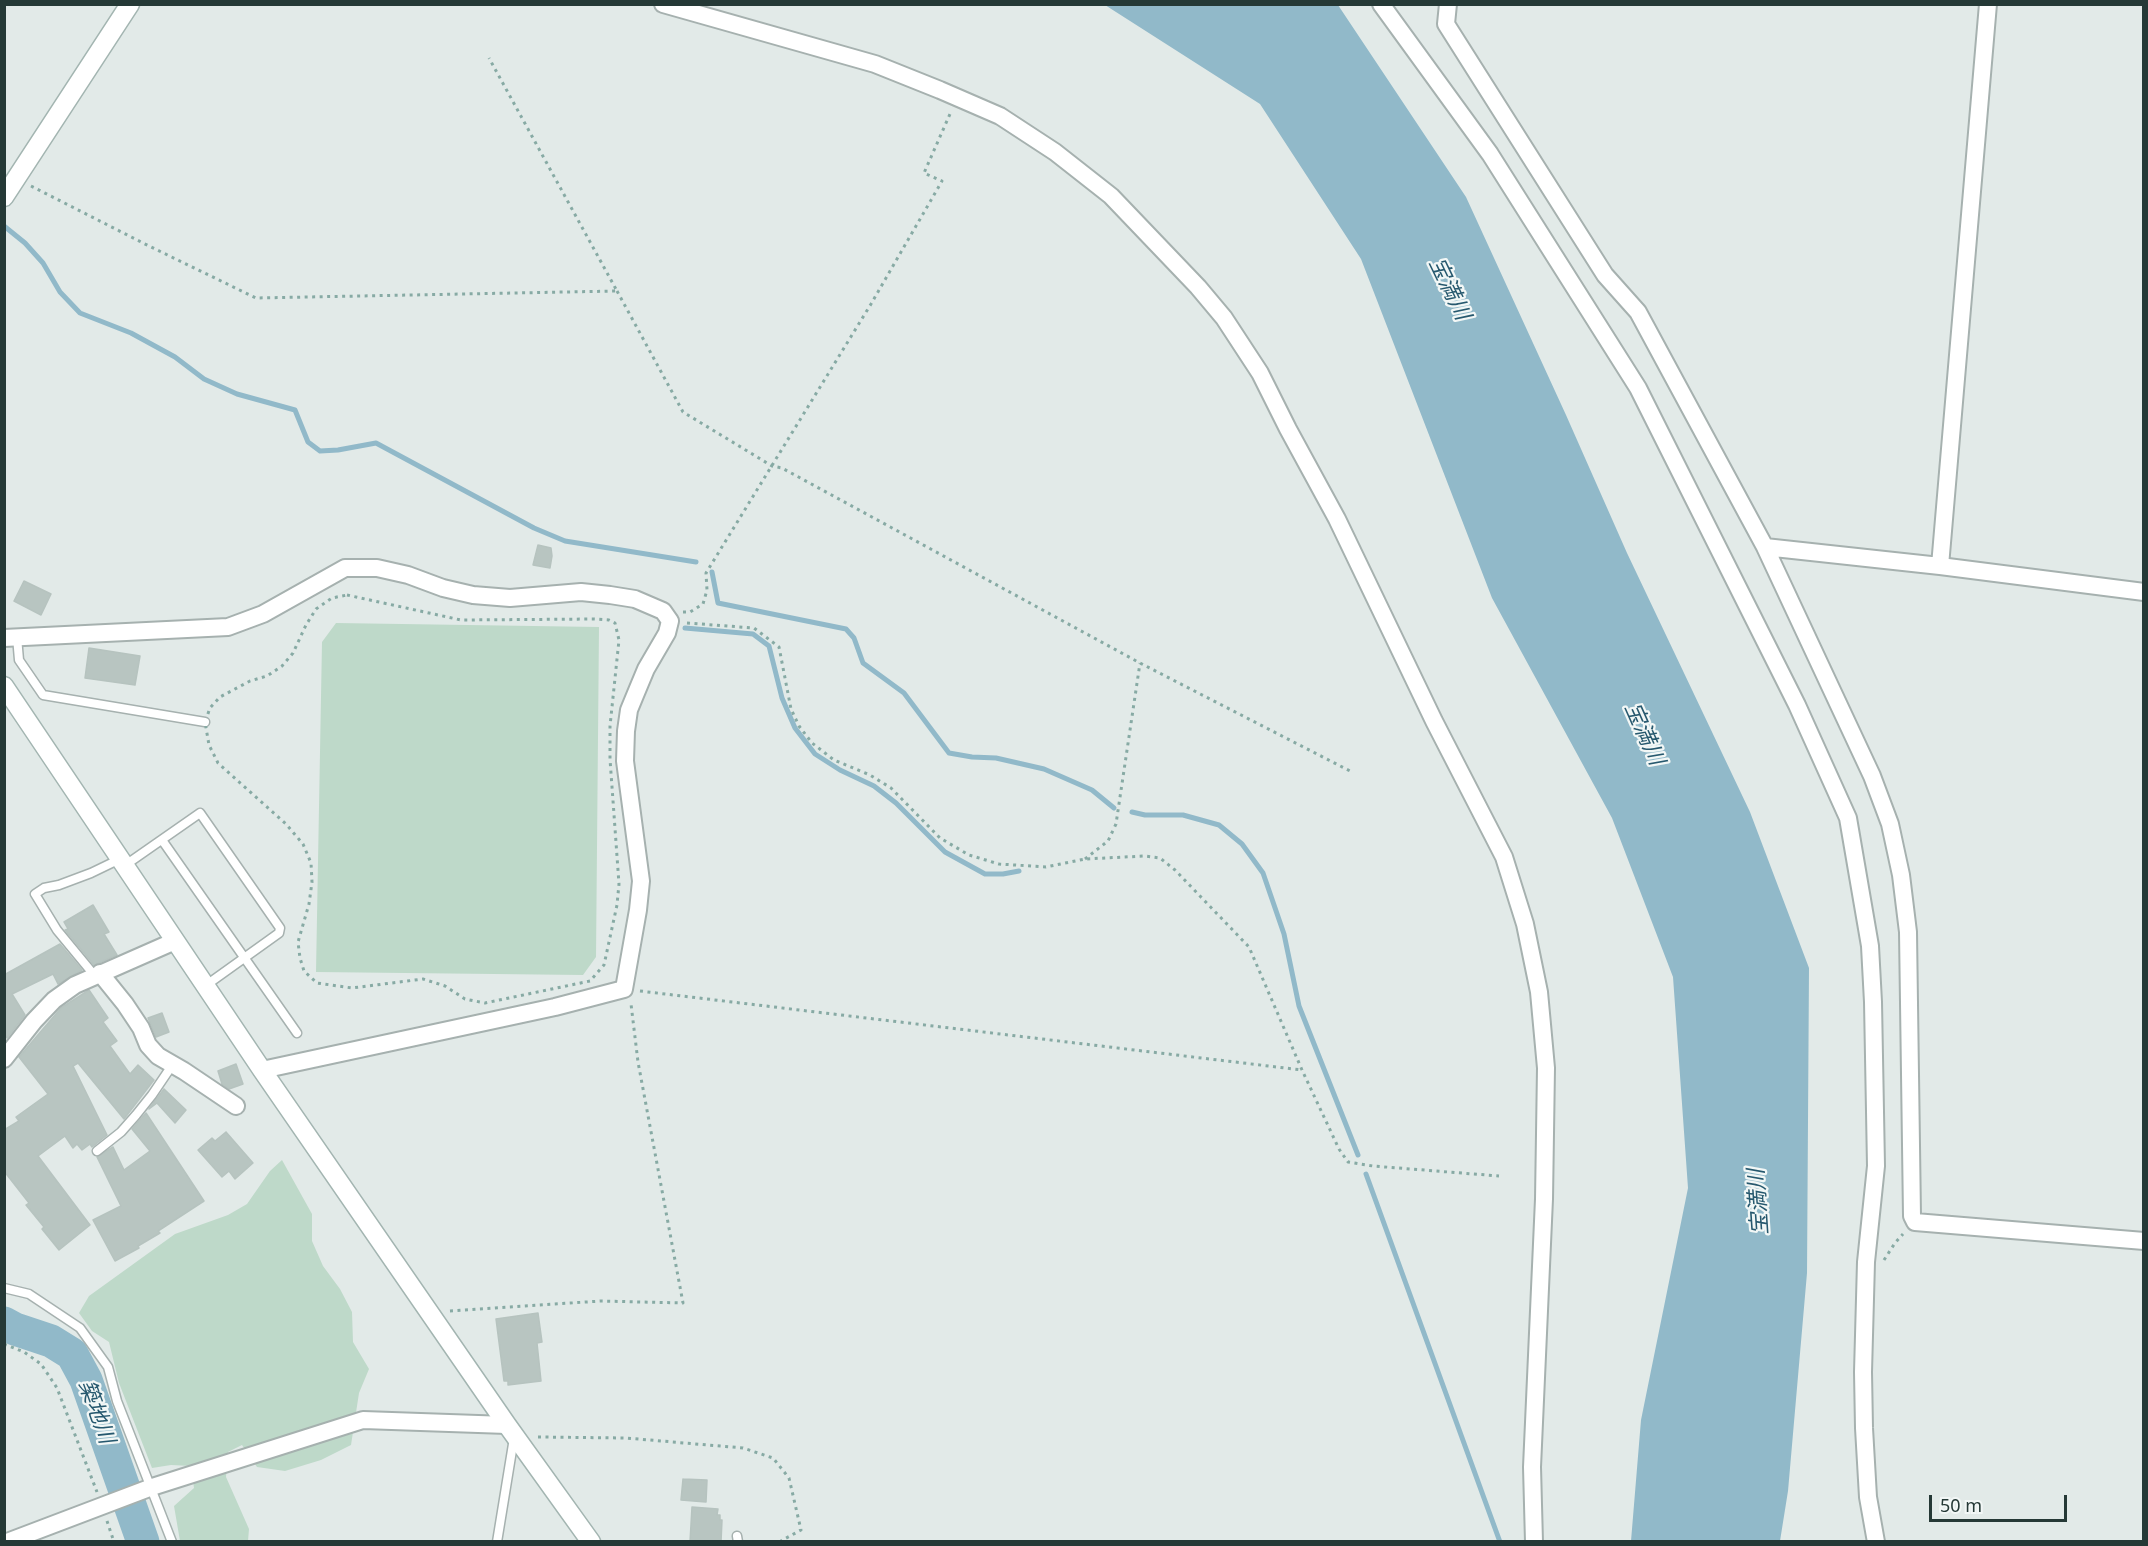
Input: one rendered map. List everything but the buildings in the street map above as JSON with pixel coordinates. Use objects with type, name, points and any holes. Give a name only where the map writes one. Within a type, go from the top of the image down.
[{"type":"street","points":[[4,196],[130,4]]},
{"type":"street","points":[[663,4],[875,64],[1000,116],[1055,152],[1112,196],[1198,287],[1224,318],[1260,373],[1337,519],[1439,731],[1504,857],[1525,924],[1539,992],[1546,1068],[1544,1199],[1532,1467],[1534,1542]]},
{"type":"street","points":[[1381,4],[1490,154],[1638,388],[1797,705],[1848,818],[1870,946],[1873,1002],[1876,1166],[1865,1289],[1864,1428],[1868,1497],[1875,1542]]},
{"type":"street","points":[[1448,4],[1446,24],[1605,275],[1638,312],[1765,547],[1872,776],[1890,824],[1901,875],[1908,932],[1912,1216],[1915,1222],[2144,1241]]},
{"type":"street","points":[[1940,566],[1988,4]]},
{"type":"street","points":[[1765,547],[2144,592]]},
{"type":"street","points":[[11,637],[228,627],[264,614],[345,568],[377,568],[473,595],[510,598],[581,592],[635,599],[667,616],[667,633],[646,669],[629,710],[626,730],[625,761],[641,881],[627,990],[262,1070]]},
{"type":"street","points":[[4,686],[262,1070],[511,1431],[591,1542]]},
{"type":"street","points":[[4,1059],[54,1000],[75,985],[175,941]]},
{"type":"street","points":[[98,974],[141,1028],[148,1045],[158,1056],[236,1106]]},
{"type":"street","points":[[7,1542],[150,1488],[363,1420],[511,1431]]},
{"type":"lane","points":[[11,637],[19,660],[43,695],[205,722]]},
{"type":"lane","points":[[98,974],[57,930],[35,894],[44,888],[122,863],[162,840],[200,813],[280,928],[279,933],[205,986]]},
{"type":"lane","points":[[162,840],[297,1033]]},
{"type":"lane","points":[[97,1151],[121,1132],[136,1115],[153,1095],[173,1064]]},
{"type":"lane","points":[[4,1288],[29,1294],[80,1328],[108,1366],[117,1401],[133,1446],[172,1542]]},
{"type":"lane","points":[[497,1542],[511,1431]]},
{"type":"path","points":[[489,58],[683,412],[772,466],[791,474],[1140,663],[1352,772]]},
{"type":"path","points":[[667,616],[690,612],[703,603],[707,590],[706,573],[871,304],[942,181],[924,173],[948,121]]},
{"type":"path","points":[[17,177],[42,193],[256,298],[617,291]]},
{"type":"path","points":[[347,595],[461,621],[594,619],[609,620],[615,623],[619,640],[609,759],[618,884],[617,905],[604,965],[590,981],[485,1003],[465,999],[445,986],[423,980],[352,988],[317,983],[304,970],[298,942],[305,923],[312,882],[311,863],[307,853],[303,844],[286,824],[218,763],[209,745],[205,722],[210,708],[220,697],[250,681],[267,676],[282,666],[293,653],[316,609],[332,598],[347,595]]},
{"type":"path","points":[[667,616],[754,628],[779,647],[792,709],[799,726],[812,743],[834,760],[870,775],[891,788],[940,838],[969,855],[999,864],[1046,867],[1085,859],[1145,856],[1160,858],[1175,870],[1249,947],[1302,1070],[1339,1149],[1348,1162],[1499,1176]]},
{"type":"path","points":[[1085,859],[1108,841],[1116,824],[1140,663]]},
{"type":"path","points":[[436,1323],[449,1311],[601,1301],[683,1303],[638,1062],[627,990],[1302,1070]]},
{"type":"path","points":[[1865,1289],[1895,1243],[1915,1222]]},
{"type":"path","points":[[4,1344],[24,1352],[41,1364],[57,1388],[105,1504],[114,1542]]},
{"type":"path","points":[[511,1431],[743,1448],[773,1458],[789,1479],[801,1530],[779,1542]]},
{"type":"green space","points":[[336,623],[599,627],[596,957],[583,975],[316,972],[322,642]]},
{"type":"green space","points":[[282,1160],[312,1214],[312,1241],[323,1266],[340,1289],[352,1312],[353,1342],[369,1369],[359,1393],[351,1445],[321,1460],[285,1471],[257,1467],[242,1445],[228,1452],[226,1477],[249,1529],[248,1541],[180,1541],[174,1506],[194,1488],[191,1466],[171,1465],[152,1468],[119,1383],[109,1342],[92,1331],[79,1313],[89,1296],[175,1234],[228,1215],[247,1204],[270,1171]]},
{"type":"water","name":"宝満川","points":[[1105,5],[1338,5],[1466,197],[1627,553],[1750,812],[1809,968],[1807,1273],[1788,1491],[1780,1541],[1631,1541],[1641,1420],[1688,1188],[1673,977],[1612,818],[1492,598],[1361,259],[1260,104]]},
{"type":"waterway","points":[[4,226],[25,243],[43,263],[60,292],[80,313],[131,333],[175,357],[204,379],[237,394],[295,410],[308,442],[320,451],[376,443],[534,528],[565,541],[696,562]]},
{"type":"waterway","points":[[712,572],[718,603],[846,629],[854,638],[863,663],[904,693],[949,753],[996,758],[1044,769],[1092,790],[1114,808]]},
{"type":"waterway","points":[[685,628],[753,634],[769,646],[782,698],[795,728],[815,754],[840,770],[874,786],[896,803],[945,852],[985,874],[1019,871]]},
{"type":"waterway","points":[[1132,812],[1145,815],[1183,815],[1219,825],[1242,844],[1263,873],[1284,934],[1299,1006],[1358,1155]]},
{"type":"waterway","points":[[1366,1174],[1500,1542]]},
{"type":"waterway","name":"築地川","points":[[4,1323],[51,1341],[72,1354],[86,1380],[143,1542]]}]
